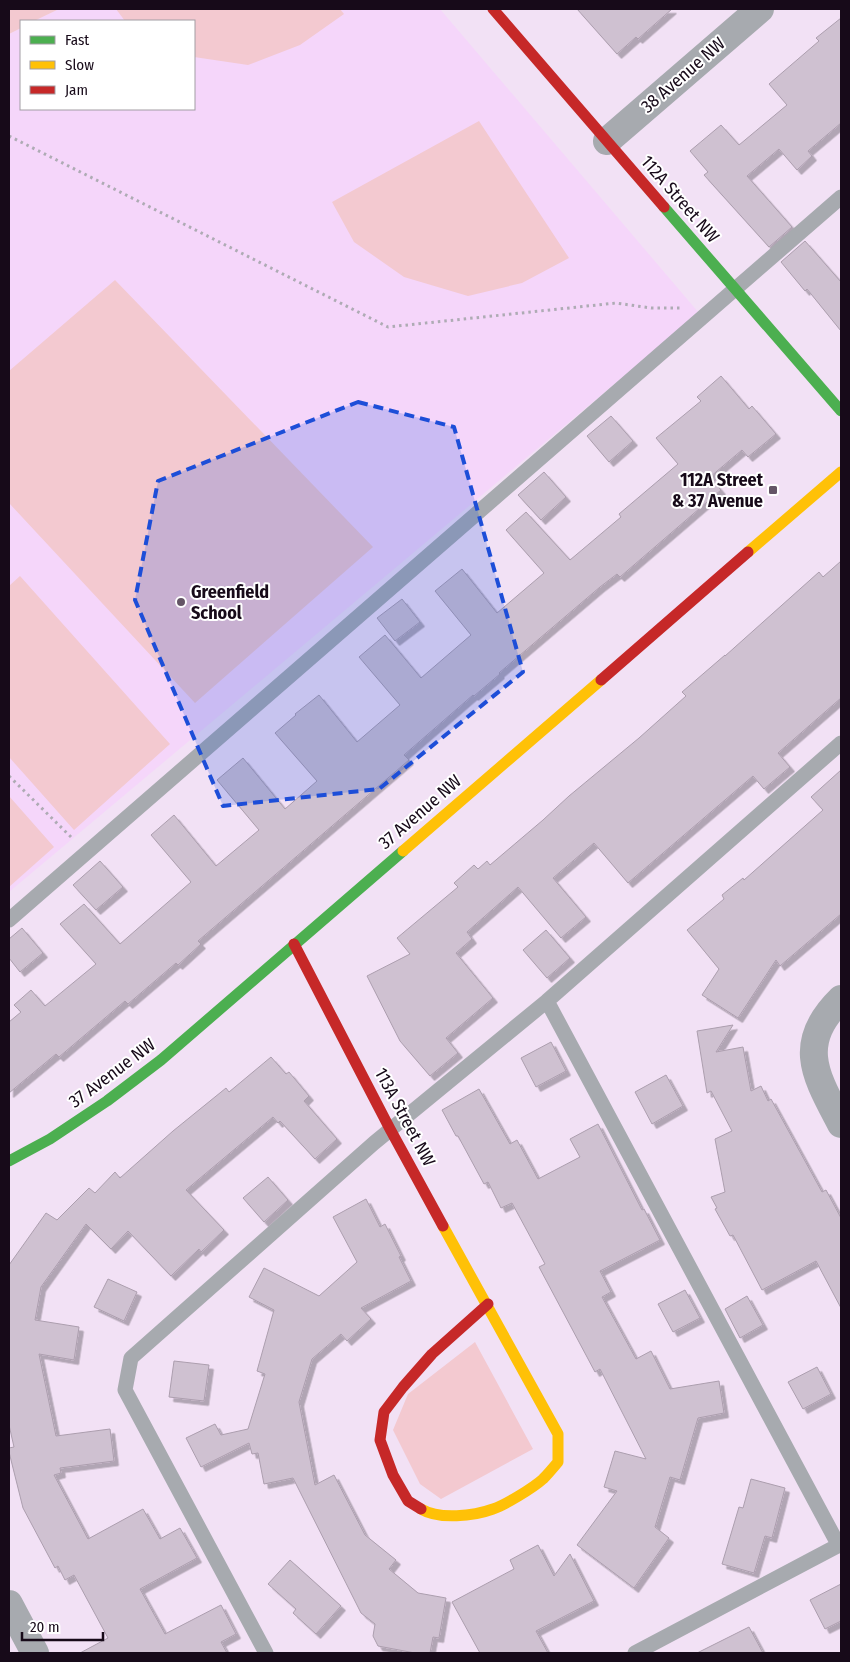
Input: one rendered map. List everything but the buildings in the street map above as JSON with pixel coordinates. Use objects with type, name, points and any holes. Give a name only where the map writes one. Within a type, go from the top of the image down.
[{"type":"street","name":"112A Street NW","points":[[493,9],[841,411]]},
{"type":"street","name":"38 Avenue NW","points":[[607,141],[760,9]]},
{"type":"street","name":"37 Avenue NW","points":[[9,1161],[50,1139],[115,1095],[161,1060],[841,472]]},
{"type":"street","name":"113A Street NW","points":[[294,944],[390,1128],[488,1304],[558,1434],[558,1462],[542,1480],[512,1499],[492,1509],[470,1514],[446,1516],[426,1512],[408,1501],[393,1475],[380,1440],[384,1412],[432,1354],[488,1304]]},
{"type":"street","points":[[841,999],[825,1018],[817,1033],[814,1045],[815,1068],[821,1086],[841,1124]]},
{"type":"street","points":[[9,1604],[35,1653]]},
{"type":"lane","points":[[9,920],[841,197]]},
{"type":"lane","points":[[266,1653],[125,1390],[131,1358],[390,1128],[547,1001],[841,743]]},
{"type":"lane","points":[[547,1001],[840,1545],[635,1653]]},
{"type":"path","points":[[9,136],[388,327],[616,303],[651,308],[682,308]]},
{"type":"path","points":[[9,776],[87,852]]},
{"type":"highlighted area","points":[[358,402],[454,427],[523,672],[379,789],[223,806],[135,600],[158,481]]},
{"type":"shaded area","points":[[9,9],[59,9],[36,20],[20,20],[20,28],[9,34]]},
{"type":"shaded area","name":"Greenfield School","points":[[59,9],[440,9],[699,313],[9,892],[9,34],[20,28],[20,110],[195,110],[195,20],[36,20]]},
{"type":"shaded area","points":[[116,9],[340,9],[344,14],[300,45],[248,65],[195,57],[195,20],[124,20]]},
{"type":"shaded area","points":[[479,121],[569,258],[522,283],[468,296],[404,277],[354,242],[332,202]]},
{"type":"shaded area","points":[[115,280],[373,547],[195,703],[9,503],[9,371]]},
{"type":"shaded area","points":[[20,576],[170,744],[74,830],[9,757],[9,586]]},
{"type":"shaded area","points":[[9,796],[54,847],[9,887]]},
{"type":"shaded area","points":[[475,1342],[533,1449],[441,1499],[420,1484],[393,1430],[408,1394]]},
{"type":"traffic: fast","points":[[664,207],[841,411]]},
{"type":"traffic: fast","points":[[9,1161],[50,1139],[107,1101],[161,1060],[403,851]]},
{"type":"traffic: slow","points":[[748,552],[841,472]]},
{"type":"traffic: slow","points":[[403,851],[601,680]]},
{"type":"traffic: slow","points":[[421,1509],[437,1515],[447,1516],[476,1514],[493,1509],[533,1487],[558,1462],[558,1434],[443,1226]]},
{"type":"traffic: jam","points":[[493,9],[664,207]]},
{"type":"traffic: jam","points":[[601,680],[748,552]]},
{"type":"traffic: jam","points":[[294,944],[390,1129],[443,1226]]},
{"type":"traffic: jam","points":[[421,1509],[408,1501],[393,1475],[380,1440],[384,1412],[432,1354],[488,1304]]},
{"type":"place","name":"112A Street & 37 Avenue","points":[[773,490]]},
{"type":"place","name":"Greenfield School","points":[[181,602]]}]
